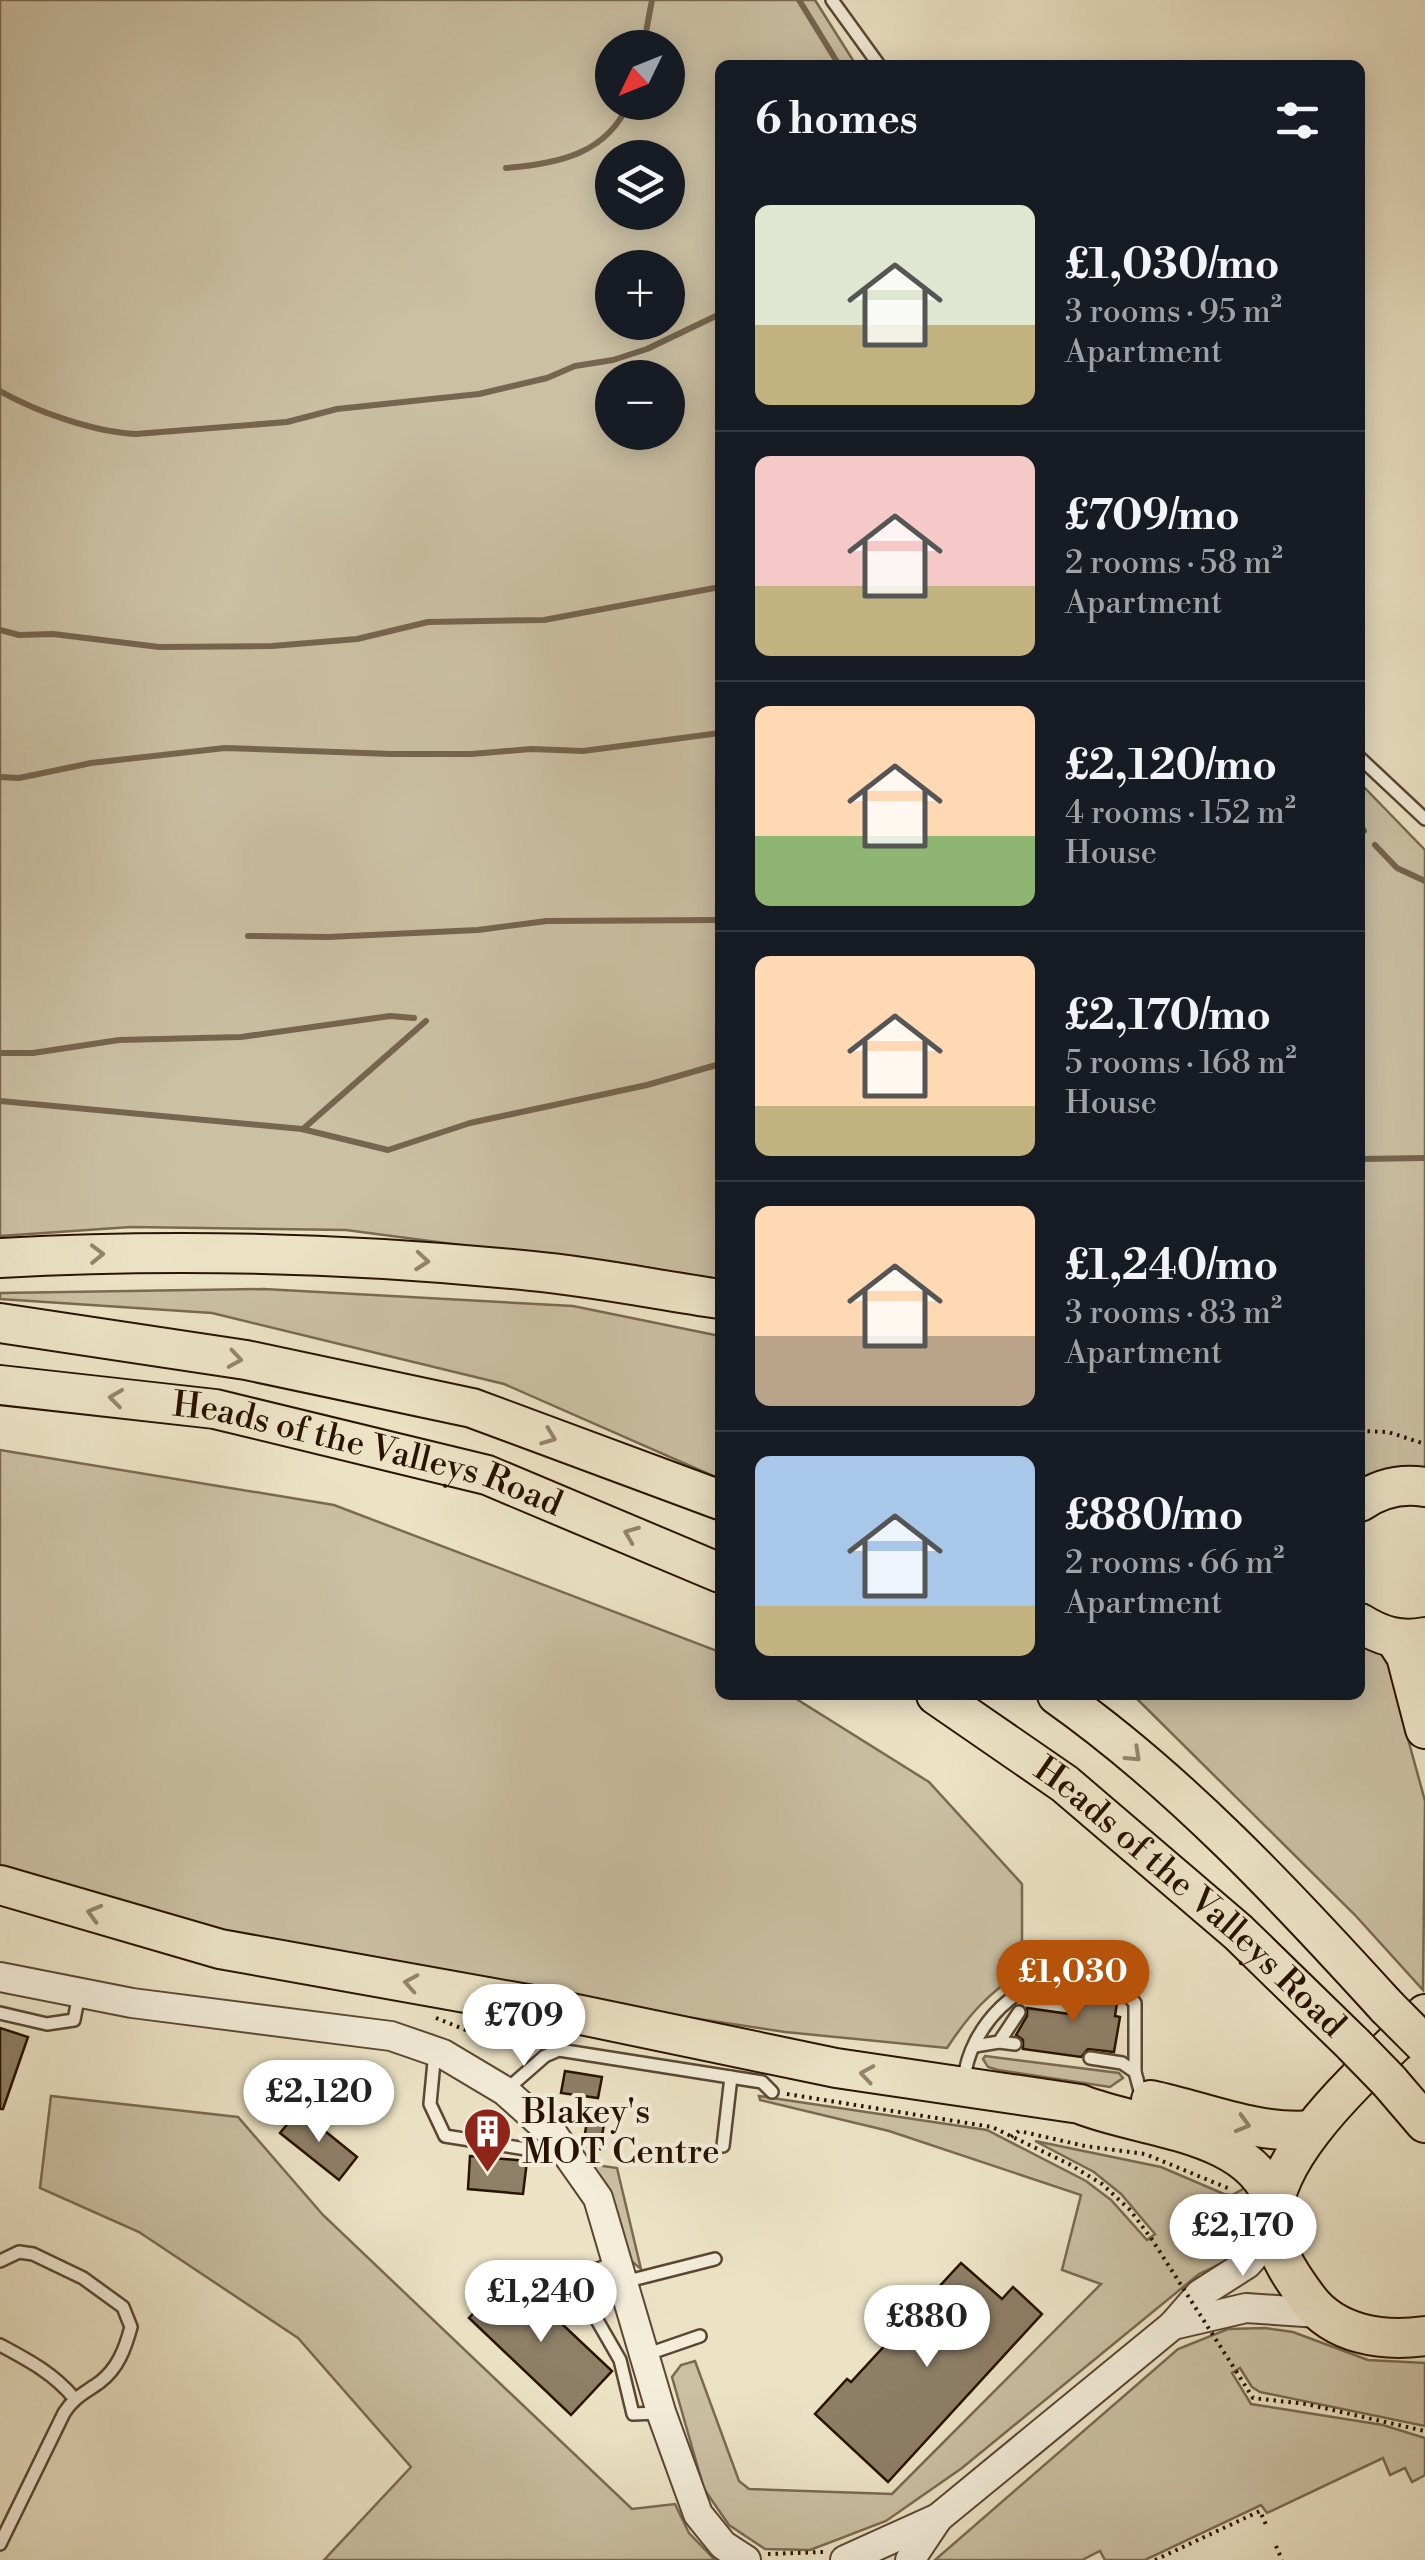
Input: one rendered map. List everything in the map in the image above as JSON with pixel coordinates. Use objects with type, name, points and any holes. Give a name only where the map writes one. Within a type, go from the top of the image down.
[{"type":"highway","points":[[0,1258],[191,1252],[366,1256],[536,1271],[715,1298]]},
{"type":"highway","name":"Heads of the Valleys Road","points":[[0,1322],[246,1360],[472,1408],[715,1498]]},
{"type":"highway","name":"Heads of the Valleys Road","points":[[0,1385],[215,1410],[486,1476],[715,1571]]},
{"type":"highway","points":[[1365,1499],[1398,1486],[1425,1488]]},
{"type":"highway","points":[[1365,1626],[1376,1633],[1410,1638],[1406,1656],[1425,1729]]},
{"type":"highway","name":"Heads of the Valleys Road","points":[[943,1700],[1065,1784],[1238,1932],[1353,2044],[1425,2122]]},
{"type":"highway","name":"Heads of the Valleys Road","points":[[1064,1700],[1108,1731],[1225,1838],[1424,2045]]},
{"type":"highway","points":[[0,1885],[220,1948],[538,2006],[836,2068],[1080,2104],[1112,2118],[1176,2129],[1237,2154],[1255,2169],[1294,2280],[1319,2313],[1366,2336],[1394,2340],[1425,2336]]},
{"type":"highway","points":[[1274,2219],[1289,2161],[1312,2130],[1425,2014]]},
{"type":"highway","points":[[1080,2104],[1138,2085],[1262,2129],[1312,2130]]},
{"type":"street","points":[[0,1978],[78,1994],[391,2036],[435,2051],[506,2091],[552,2134],[598,2198],[661,2412],[698,2514],[723,2545],[751,2554]]},
{"type":"street","points":[[851,2556],[938,2518],[1173,2325],[1200,2294],[1247,2264],[1274,2219]]},
{"type":"street","points":[[1173,2325],[1246,2308],[1319,2313]]},
{"type":"street","points":[[910,2560],[938,2518]]},
{"type":"lane","points":[[832,0],[875,60]]},
{"type":"lane","points":[[1365,763],[1425,819]]},
{"type":"lane","points":[[964,2086],[966,2062],[1005,2002],[1030,1987],[1074,1982]]},
{"type":"lane","points":[[1100,1984],[1119,1988],[1136,2002],[1138,2085]]},
{"type":"lane","points":[[0,2013],[47,2024],[74,2020],[78,1994]]},
{"type":"lane","points":[[974,2046],[1012,2030]]},
{"type":"lane","points":[[506,2091],[545,2056],[559,2050],[762,2082],[772,2092]]},
{"type":"lane","points":[[435,2051],[430,2104],[445,2136],[526,2149]]},
{"type":"lane","points":[[1090,2058],[1122,2064],[1138,2085]]},
{"type":"lane","points":[[724,2146],[731,2077]]},
{"type":"lane","points":[[0,2261],[18,2252],[33,2254],[83,2278],[124,2307],[131,2327],[116,2366],[74,2398],[0,2544]]},
{"type":"lane","points":[[661,2412],[634,2414],[620,2360],[582,2294],[579,2278],[583,2274],[715,2259]]},
{"type":"lane","points":[[645,2355],[700,2336]]},
{"type":"lane","points":[[0,2345],[41,2368],[74,2398]]},
{"type":"path","points":[[1365,1431],[1388,1432],[1425,1444]]},
{"type":"path","points":[[772,2092],[968,2121],[992,2127],[1069,2164],[1102,2184],[1130,2210],[1253,2398],[1306,2404],[1425,2431]]},
{"type":"path","points":[[1011,2137],[1019,2132],[1145,2154],[1228,2190],[1236,2188]]},
{"type":"path","points":[[1155,2560],[1260,2510],[1267,2527]]},
{"type":"path","points":[[1276,2546],[1282,2560]]},
{"type":"path","points":[[751,2554],[851,2556]]},
{"type":"shaded area","points":[[0,0],[815,0],[853,60],[715,60],[715,1278],[346,1230],[131,1227],[0,1236]]},
{"type":"shaded area","points":[[1365,788],[1425,850],[1425,1472],[1365,1483]]},
{"type":"shaded area","points":[[264,1289],[573,1306],[715,1335],[715,1477],[504,1384],[212,1313],[0,1299],[0,1293]]},
{"type":"shaded area","points":[[0,1450],[334,1505],[715,1650],[715,1700],[798,1700],[929,1782],[1022,1884],[1022,1971],[980,2005],[947,2048],[785,2032],[506,1990],[222,1933],[0,1869]]},
{"type":"shaded area","points":[[1365,1647],[1382,1654],[1399,1676],[1402,1717],[1425,1801],[1423,1990],[1355,1915],[1138,1700],[1365,1700]]},
{"type":"shaded area","points":[[985,2056],[1119,2073],[1123,2078],[1110,2087],[998,2070],[988,2067]]},
{"type":"shaded area","points":[[51,2096],[238,2117],[323,2215],[632,2509],[675,2504],[689,2533],[715,2560],[324,2560],[411,2467],[298,2338],[139,2232],[40,2188]]},
{"type":"shaded area","points":[[759,2096],[987,2130],[1086,2181],[1111,2200],[1147,2240],[1155,2234],[1121,2194],[1094,2172],[1035,2141],[1161,2167],[1224,2194],[1232,2195],[1245,2188],[1250,2213],[1241,2237],[1230,2250],[1234,2257],[1199,2274],[962,2468],[886,2521],[810,2550],[765,2549],[729,2525],[704,2489],[672,2377],[681,2365],[695,2361],[739,2481],[749,2489],[892,2494],[1101,2284],[1062,2270],[1081,2195],[889,2131],[760,2100]]},
{"type":"shaded area","points":[[589,2164],[617,2168],[641,2269],[630,2260]]},
{"type":"shaded area","points":[[1228,2329],[1293,2332],[1368,2360],[1425,2363],[1425,2426],[1260,2392],[1240,2368],[1232,2373],[1251,2404],[1383,2425],[1425,2438],[1425,2475],[1412,2482],[1405,2468],[1390,2475],[1383,2458],[1267,2513],[1261,2505],[1145,2560],[1105,2560],[1100,2551],[1082,2560],[935,2560],[1178,2349]]},
{"type":"building","points":[[1082,1970],[1094,1972],[1091,1979],[1099,1989],[1097,2000],[1117,2003],[1115,2016],[1120,2017],[1114,2052],[1088,2049],[1081,2057],[1023,2049],[1023,2040],[1016,2035],[1027,2016],[1027,2008],[1070,2014],[1072,1997],[1082,1989]]},
{"type":"building","points":[[0,2028],[28,2037],[3,2109],[0,2109]]},
{"type":"building","points":[[565,2071],[602,2077],[598,2098],[561,2093]]},
{"type":"building","points":[[589,2108],[606,2111],[600,2149],[583,2146]]},
{"type":"building","points":[[299,2110],[357,2157],[339,2180],[280,2133]]},
{"type":"building","name":"Blakey's MOT Centre","points":[[470,2156],[527,2161],[523,2194],[468,2189]]},
{"type":"building","points":[[961,2263],[1002,2299],[1013,2287],[1042,2314],[888,2482],[815,2414],[847,2379],[851,2382]]},
{"type":"building","points":[[510,2275],[612,2371],[571,2415],[469,2318]]},
{"type":"waterway","points":[[646,30],[652,0]]},
{"type":"waterway","points":[[799,0],[836,60]]},
{"type":"waterway","points":[[506,168],[579,153],[608,134],[620,120]]},
{"type":"waterway","points":[[0,391],[66,420],[136,434],[287,422],[337,409],[479,394],[547,378],[575,366],[647,349],[715,316]]},
{"type":"waterway","points":[[0,630],[159,647],[272,646],[357,639],[428,622],[544,620],[715,588]]},
{"type":"waterway","points":[[0,777],[19,778],[91,763],[225,748],[391,754],[583,751],[715,734]]},
{"type":"waterway","points":[[1375,845],[1397,868],[1425,881]]},
{"type":"waterway","points":[[248,936],[328,937],[478,930],[547,921],[715,920]]},
{"type":"waterway","points":[[0,1053],[33,1053],[119,1040],[241,1037],[390,1016],[414,1018]]},
{"type":"waterway","points":[[303,1129],[426,1021]]},
{"type":"waterway","points":[[0,1101],[302,1129],[388,1150],[470,1123],[647,1085],[715,1065]]},
{"type":"waterway","points":[[1365,1159],[1425,1158]]},
{"type":"place","name":"Blakey's MOT Centre","points":[[487,2174]]}]
